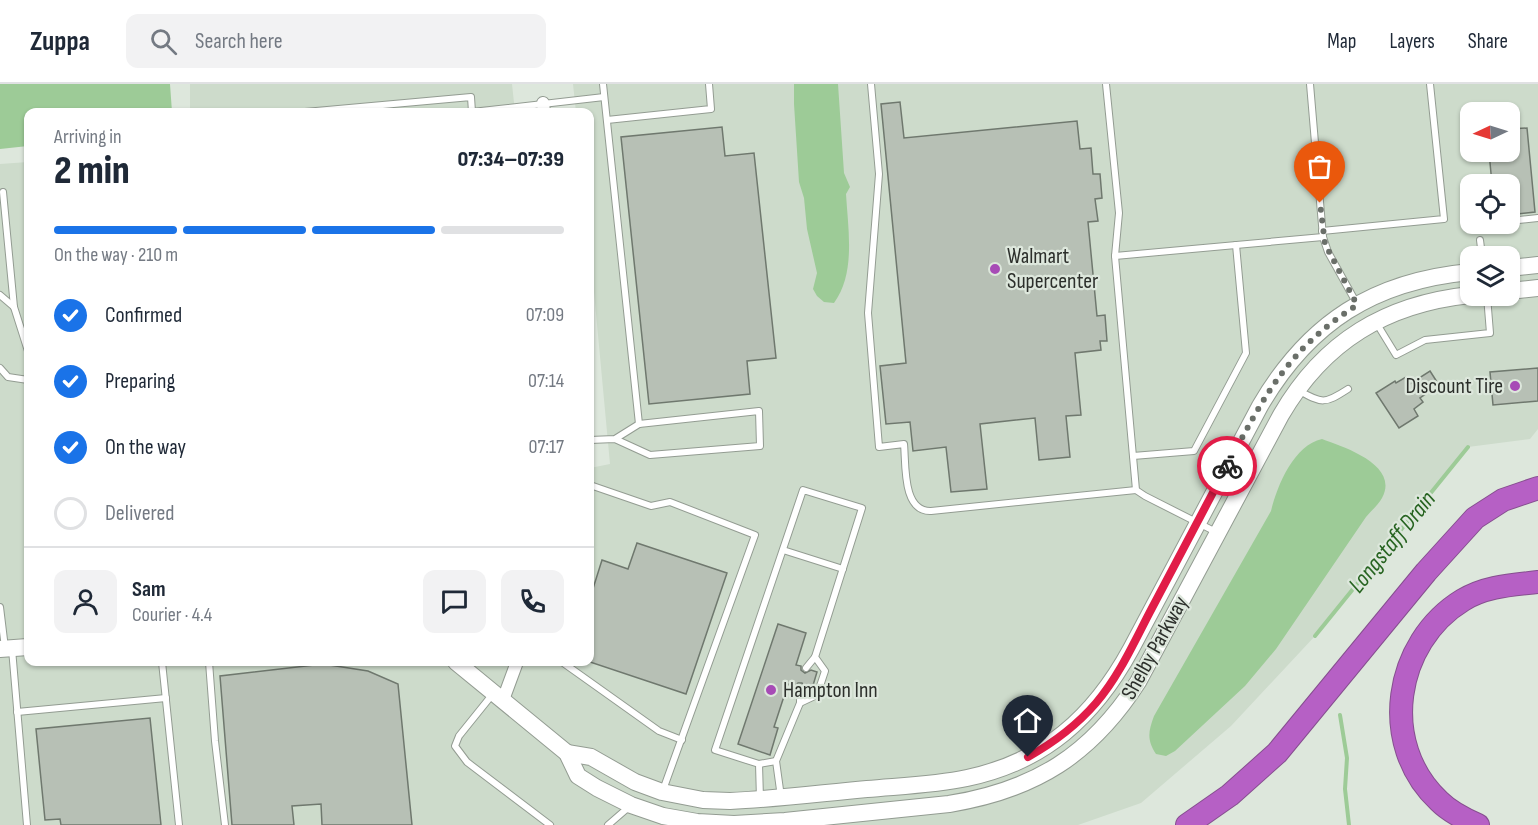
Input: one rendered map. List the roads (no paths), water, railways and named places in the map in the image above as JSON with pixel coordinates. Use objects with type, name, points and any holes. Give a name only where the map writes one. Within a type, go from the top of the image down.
[{"type":"highway","points":[[1187,825],[1230,795],[1277,753],[1426,572],[1468,525],[1503,500],[1538,488]]},
{"type":"highway","points":[[1478,825],[1438,801],[1418,776],[1406,748],[1401,724],[1402,686],[1420,641],[1446,612],[1464,599],[1498,586],[1538,582]]},
{"type":"street","points":[[1520,267],[1538,265]]},
{"type":"street","name":"Shelby Parkway","points":[[567,753],[591,757],[635,782],[662,792],[691,799],[714,801],[760,799],[966,778],[1010,765],[1046,747],[1080,719],[1097,702],[1110,684],[1270,388],[1288,363],[1320,331],[1357,305],[1408,282],[1460,273]]},
{"type":"street","points":[[1520,290],[1538,288]]},
{"type":"street","name":"Shelby Parkway","points":[[461,666],[567,753],[578,776],[631,805],[663,816],[697,822],[734,824],[775,822],[949,804],[1008,790],[1044,775],[1081,749],[1112,720],[1125,703],[1297,390],[1315,368],[1352,335],[1375,321],[1417,304],[1460,297]]},
{"type":"street","points":[[1352,335],[1361,317],[1361,311],[1357,305]]},
{"type":"street","points":[[1232,457],[1234,474],[1245,482]]},
{"type":"street","points":[[499,696],[515,666]]},
{"type":"street","points":[[697,822],[700,809],[714,801]]},
{"type":"lane","points":[[603,84],[639,424]]},
{"type":"lane","points":[[607,120],[711,109],[709,84]]},
{"type":"lane","points":[[871,84],[879,174],[868,313],[879,447],[904,444],[913,503],[918,508],[931,511],[1136,490],[1218,534]]},
{"type":"lane","points":[[1106,84],[1119,213],[1115,256],[1136,490]]},
{"type":"lane","points":[[1310,84],[1323,234],[1328,252],[1357,305]]},
{"type":"lane","points":[[1115,256],[1236,245],[1444,219],[1430,84]]},
{"type":"lane","points":[[349,108],[471,97],[472,108]]},
{"type":"lane","points":[[544,108],[604,97]]},
{"type":"lane","points":[[3,192],[14,308],[24,339]]},
{"type":"lane","points":[[1520,220],[1538,218]]},
{"type":"lane","points":[[1480,240],[1481,246]]},
{"type":"lane","points":[[1132,456],[1194,451],[1246,352],[1236,245]]},
{"type":"lane","points":[[0,295],[14,308]]},
{"type":"lane","points":[[1375,321],[1396,355],[1425,340],[1490,333],[1488,306]]},
{"type":"lane","points":[[0,368],[8,376],[24,379]]},
{"type":"lane","points":[[1297,390],[1315,400],[1325,402],[1334,399],[1348,389]]},
{"type":"lane","points":[[594,440],[615,439],[650,455],[760,446],[759,411],[639,424],[615,439]]},
{"type":"lane","points":[[594,486],[651,506],[670,502],[755,535],[662,792]]},
{"type":"lane","points":[[776,761],[759,764],[715,750],[803,490],[862,508],[815,657],[806,668]]},
{"type":"lane","points":[[783,550],[843,569]]},
{"type":"lane","points":[[0,606],[11,648],[27,825]]},
{"type":"lane","points":[[800,703],[818,695],[825,671],[815,657]]},
{"type":"lane","points":[[162,666],[179,825]]},
{"type":"lane","points":[[209,666],[214,741],[225,825]]},
{"type":"lane","points":[[568,666],[659,731],[682,740]]},
{"type":"lane","points":[[781,797],[776,761],[800,703],[800,688]]},
{"type":"lane","points":[[499,696],[459,736],[455,746],[467,762],[550,825]]},
{"type":"lane","points":[[17,712],[166,698]]},
{"type":"lane","points":[[759,764],[760,799]]},
{"type":"lane","points":[[608,825],[631,805]]},
{"type":"waterway","name":"Longstaff Drain","points":[[1315,636],[1468,447]]},
{"type":"waterway","name":"Longstaff Drain","points":[[1340,715],[1347,758],[1345,789],[1349,825]]},
{"type":"place","name":"Walmart Supercenter","points":[[995,269]]},
{"type":"place","name":"Discount Tire","points":[[1515,386]]},
{"type":"place","name":"Hampton Inn","points":[[771,690]]}]
